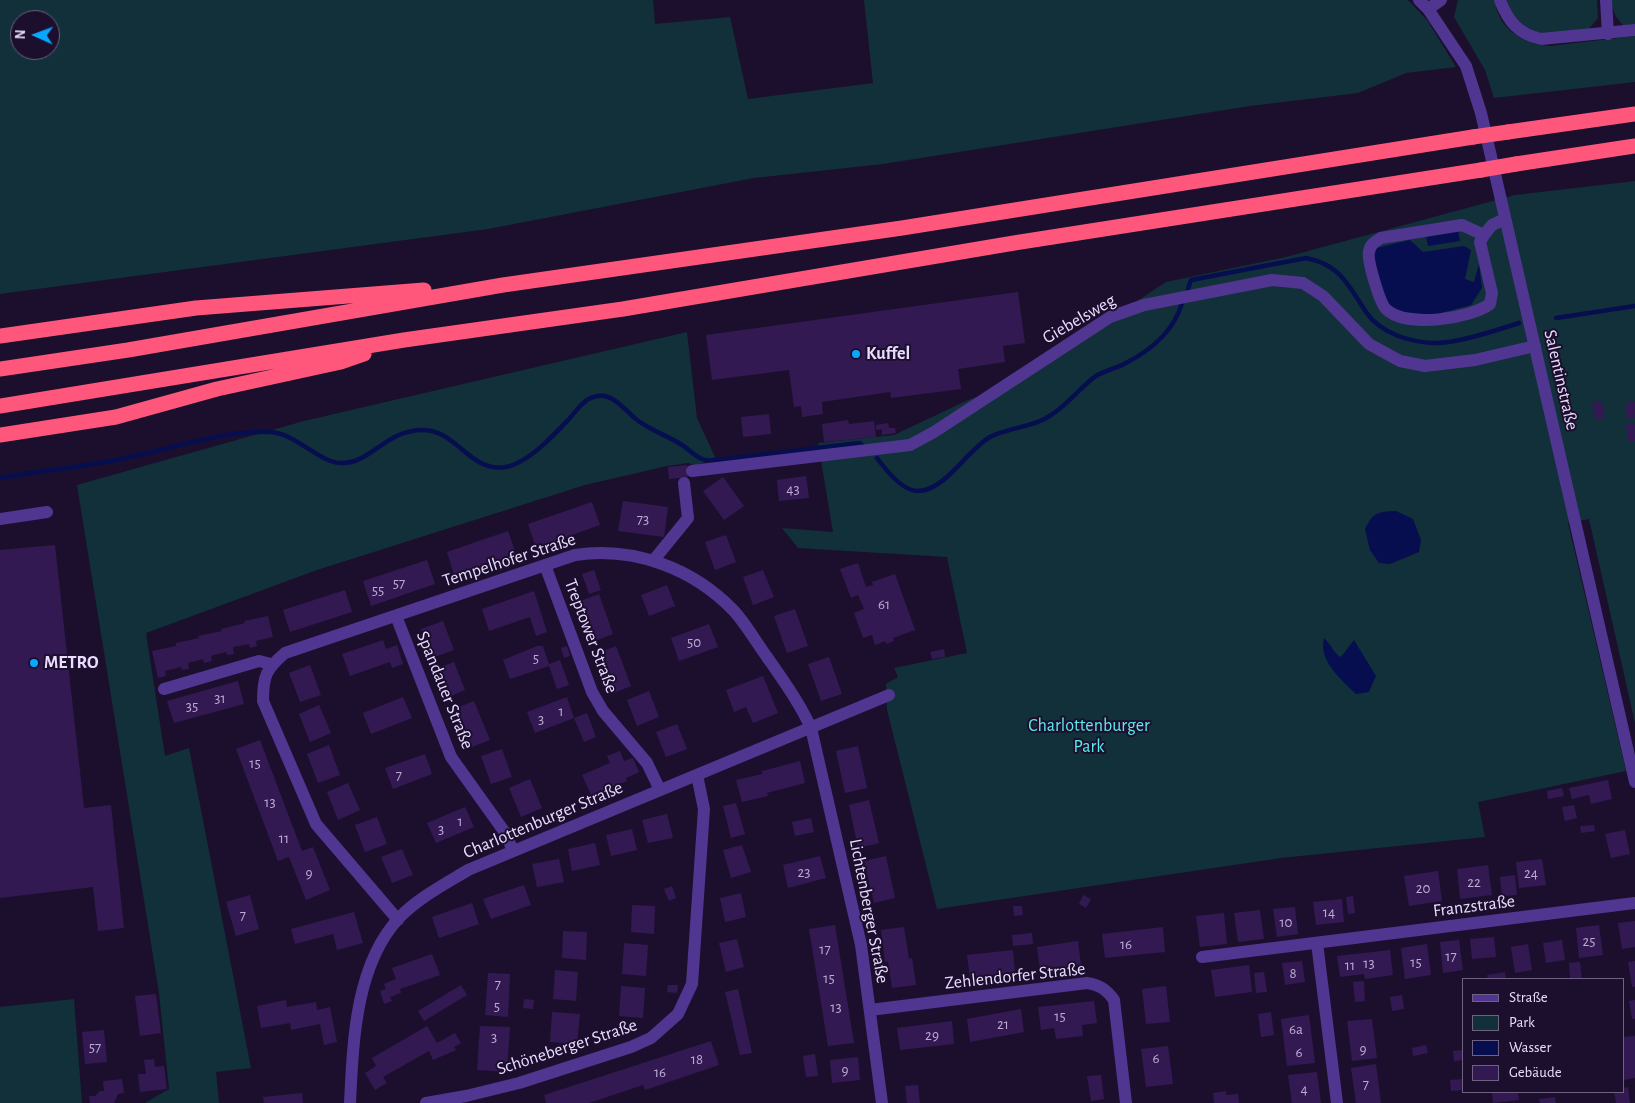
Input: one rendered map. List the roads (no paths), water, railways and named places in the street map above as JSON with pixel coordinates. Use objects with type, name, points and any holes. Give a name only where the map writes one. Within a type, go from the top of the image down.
[{"type":"highway","points":[[0,369],[503,285],[892,229],[1473,137],[1635,114]]},
{"type":"highway","points":[[0,406],[404,340],[623,309],[1014,243],[1635,146]]},
{"type":"highway","points":[[1584,153],[1635,152]]},
{"type":"highway","points":[[0,336],[196,308],[322,297],[503,285]]},
{"type":"highway","points":[[0,435],[116,417],[216,389],[341,362],[404,340]]},
{"type":"street","name":"Salentinstraße","points":[[1419,0],[1428,10],[1466,66],[1481,113],[1635,782]]},
{"type":"street","points":[[1428,10],[1441,0]]},
{"type":"street","points":[[1500,0],[1507,17],[1528,36],[1549,39],[1635,30]]},
{"type":"street","points":[[1606,0],[1608,34]]},
{"type":"street","points":[[1484,235],[1462,225],[1381,238],[1372,244],[1368,253],[1380,303],[1386,310],[1401,318],[1420,322],[1480,312],[1490,304],[1492,293],[1480,242],[1492,225],[1505,219]]},
{"type":"street","name":"Giebelsweg","points":[[692,471],[910,445],[934,432],[1110,317],[1144,305],[1272,280],[1302,283],[1323,296],[1369,344],[1400,360],[1425,366],[1475,360],[1535,346]]},
{"type":"street","points":[[653,561],[688,518],[684,483]]},
{"type":"street","points":[[0,519],[47,512]]},
{"type":"street","name":"Tempelhofer Straße","points":[[164,689],[260,662],[271,664],[285,653],[575,555],[614,552],[653,561],[684,573],[704,586],[734,611],[798,701],[811,728]]},
{"type":"street","name":"Treptower Straße","points":[[545,565],[592,692],[603,711],[647,763],[660,790]]},
{"type":"street","name":"Spandauer Straße","points":[[396,616],[451,758],[506,834],[513,851]]},
{"type":"street","points":[[271,664],[263,680],[263,700],[316,824],[398,920]]},
{"type":"street","name":"Charlottenburger Straße","points":[[350,1103],[357,1016],[379,949],[398,920],[429,894],[468,870],[889,695]]},
{"type":"street","name":"Lichtenberger Straße","points":[[811,728],[861,945],[882,1103]]},
{"type":"street","name":"Schöneberger Straße","points":[[426,1103],[466,1096],[519,1083],[631,1047],[651,1038],[667,1026],[678,1014],[692,984],[704,809],[697,775]]},
{"type":"street","name":"Franzstraße","points":[[1202,957],[1635,903]]},
{"type":"street","points":[[1317,943],[1337,1103]]},
{"type":"street","name":"Zehlendorfer Straße","points":[[870,1010],[1087,983],[1096,985],[1108,992],[1114,1000],[1126,1103]]},
{"type":"water","points":[[1458,230],[1460,241],[1428,246],[1426,236]]},
{"type":"water","points":[[1410,240],[1423,252],[1464,246],[1471,250],[1465,279],[1474,282],[1479,264],[1482,288],[1471,305],[1426,317],[1410,317],[1383,303],[1373,258],[1377,248]]},
{"type":"water","points":[[1396,511],[1413,519],[1421,540],[1419,552],[1390,564],[1379,563],[1370,550],[1365,529],[1371,519],[1377,514]]},
{"type":"water","points":[[1324,638],[1341,657],[1354,640],[1376,676],[1369,692],[1356,694],[1332,669],[1324,654]]},
{"type":"waterway","points":[[1188,289],[1191,280],[1306,258],[1318,261],[1336,271],[1372,320],[1398,336],[1427,343],[1456,341],[1519,323]]},
{"type":"waterway","points":[[877,458],[894,479],[906,487],[918,491],[928,489],[947,477],[981,443],[990,437],[1048,417],[1097,376],[1143,353],[1167,331],[1173,323],[1182,303]]},
{"type":"waterway","points":[[1556,318],[1635,306]]},
{"type":"waterway","points":[[0,478],[106,462],[215,437],[253,432],[270,432],[289,437],[325,459],[342,463],[353,462],[362,458],[399,435],[410,431],[423,430],[435,432],[445,437],[483,464],[493,467],[506,467],[532,454],[556,433],[582,404],[598,396],[615,400],[642,424],[677,442],[699,458],[706,460],[722,460],[860,443],[863,446]]},
{"type":"place","name":"Kuffel","points":[[856,354]]},
{"type":"place","name":"METRO","points":[[34,663]]},
{"type":"park label","name":"Charlottenburger Park","points":[[1089,736]]}]
